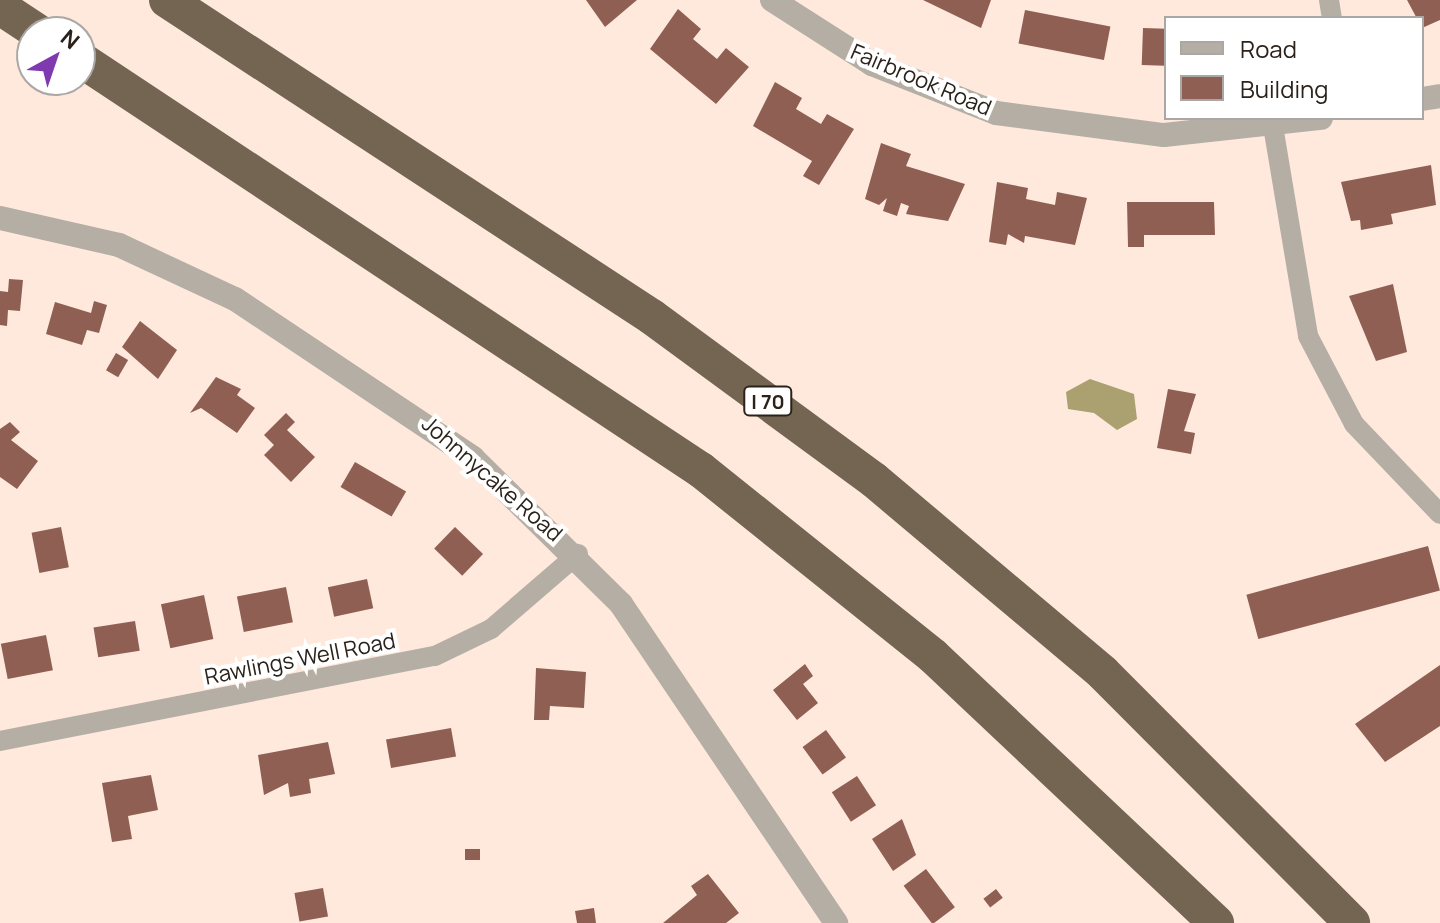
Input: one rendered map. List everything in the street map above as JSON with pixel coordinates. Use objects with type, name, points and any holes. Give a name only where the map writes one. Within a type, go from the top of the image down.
[{"type":"highway","name":"I 70","points":[[167,0],[652,317],[874,480],[1103,673],[1352,923]]},
{"type":"highway","points":[[96,70],[701,470],[1013,726],[1216,923]]},
{"type":"street","name":"Fairbrook Road","points":[[772,0],[872,64],[996,113],[1112,133],[1273,126],[1309,120]]},
{"type":"street","points":[[1273,126],[1308,336],[1354,424],[1440,514]]},
{"type":"street","name":"Johnnycake Road","points":[[0,218],[119,245],[235,299],[417,415],[578,554],[660,657],[836,923]]},
{"type":"street","name":"Rawlings Well Road","points":[[0,741],[435,656],[491,629],[578,554]]},
{"type":"shaded area","points":[[1090,379],[1134,394],[1137,419],[1117,430],[1094,413],[1068,409],[1066,392]]},
{"type":"building","points":[[586,0],[637,0],[605,27]]},
{"type":"building","points":[[923,0],[991,0],[981,28]]},
{"type":"building","points":[[1407,0],[1440,0],[1440,20],[1424,27],[1424,16],[1416,16]]},
{"type":"building","points":[[678,9],[701,29],[693,39],[717,59],[726,48],[749,67],[716,104],[650,49]]},
{"type":"building","points":[[1025,10],[1110,27],[1104,60],[1019,43]]},
{"type":"building","points":[[1143,28],[1164,29],[1164,66],[1142,65]]},
{"type":"building","points":[[775,82],[802,98],[796,109],[821,124],[827,114],[854,129],[819,185],[803,176],[812,161],[753,126]]},
{"type":"building","points":[[881,143],[911,154],[906,166],[965,184],[948,221],[906,214],[909,206],[901,203],[897,216],[883,211],[887,198],[879,205],[865,199]]},
{"type":"building","points":[[1431,165],[1436,205],[1391,214],[1393,224],[1361,230],[1360,220],[1351,221],[1341,182]]},
{"type":"building","points":[[997,182],[1028,188],[1026,199],[1055,205],[1057,192],[1087,198],[1075,245],[1025,236],[1024,243],[1008,234],[1006,245],[989,242]]},
{"type":"building","points":[[1127,202],[1214,202],[1215,235],[1144,235],[1144,247],[1128,247]]},
{"type":"building","points":[[9,279],[23,280],[20,311],[8,310],[7,326],[0,325],[0,291],[8,292]]},
{"type":"building","points":[[1393,284],[1407,352],[1376,361],[1349,296]]},
{"type":"building","points":[[94,301],[107,305],[99,333],[87,330],[82,345],[46,334],[55,302],[91,313]]},
{"type":"building","points":[[140,321],[177,350],[158,379],[122,347]]},
{"type":"building","points":[[116,353],[128,360],[118,377],[106,370]]},
{"type":"building","points":[[216,377],[241,389],[237,395],[255,408],[237,433],[201,408],[190,413]]},
{"type":"building","points":[[1168,389],[1196,394],[1184,431],[1195,433],[1191,454],[1157,448]]},
{"type":"building","points":[[286,413],[295,422],[287,430],[315,457],[291,482],[264,455],[274,445],[264,435]]},
{"type":"building","points":[[10,422],[20,432],[11,440],[38,461],[17,489],[0,477],[0,429]]},
{"type":"building","points":[[355,462],[406,492],[392,517],[340,487]]},
{"type":"building","points":[[61,527],[69,567],[39,573],[32,533]]},
{"type":"building","points":[[455,527],[483,554],[462,576],[434,549]]},
{"type":"building","points":[[1428,546],[1440,590],[1258,639],[1246,595]]},
{"type":"building","points":[[367,579],[373,608],[334,617],[328,587]]},
{"type":"building","points":[[286,587],[293,622],[244,632],[237,597]]},
{"type":"building","points":[[204,595],[213,639],[170,648],[161,604]]},
{"type":"building","points":[[135,621],[140,651],[98,657],[94,628]]},
{"type":"building","points":[[46,635],[53,670],[8,679],[1,644]]},
{"type":"building","points":[[805,664],[813,676],[803,684],[818,703],[797,720],[773,690]]},
{"type":"building","points":[[1440,665],[1440,726],[1385,762],[1355,724]]},
{"type":"building","points":[[536,668],[586,672],[584,708],[550,706],[549,720],[534,720]]},
{"type":"building","points":[[451,728],[456,757],[391,768],[386,739]]},
{"type":"building","points":[[826,730],[846,758],[823,775],[803,747]]},
{"type":"building","points":[[328,742],[335,774],[309,779],[311,793],[290,797],[288,783],[264,795],[258,755]]},
{"type":"building","points":[[151,775],[158,810],[128,816],[132,839],[112,842],[102,783]]},
{"type":"building","points":[[857,776],[876,805],[851,822],[832,792]]},
{"type":"building","points":[[902,819],[916,855],[893,871],[872,839]]},
{"type":"building","points":[[465,849],[480,849],[480,860],[465,860]]},
{"type":"building","points":[[926,869],[955,907],[932,923],[904,886]]},
{"type":"building","points":[[708,874],[739,913],[726,923],[663,923],[697,895],[691,886]]},
{"type":"building","points":[[323,888],[328,917],[299,922],[294,893]]},
{"type":"building","points":[[996,889],[1003,898],[990,908],[983,899]]},
{"type":"building","points":[[594,908],[596,923],[577,923],[575,911]]}]
